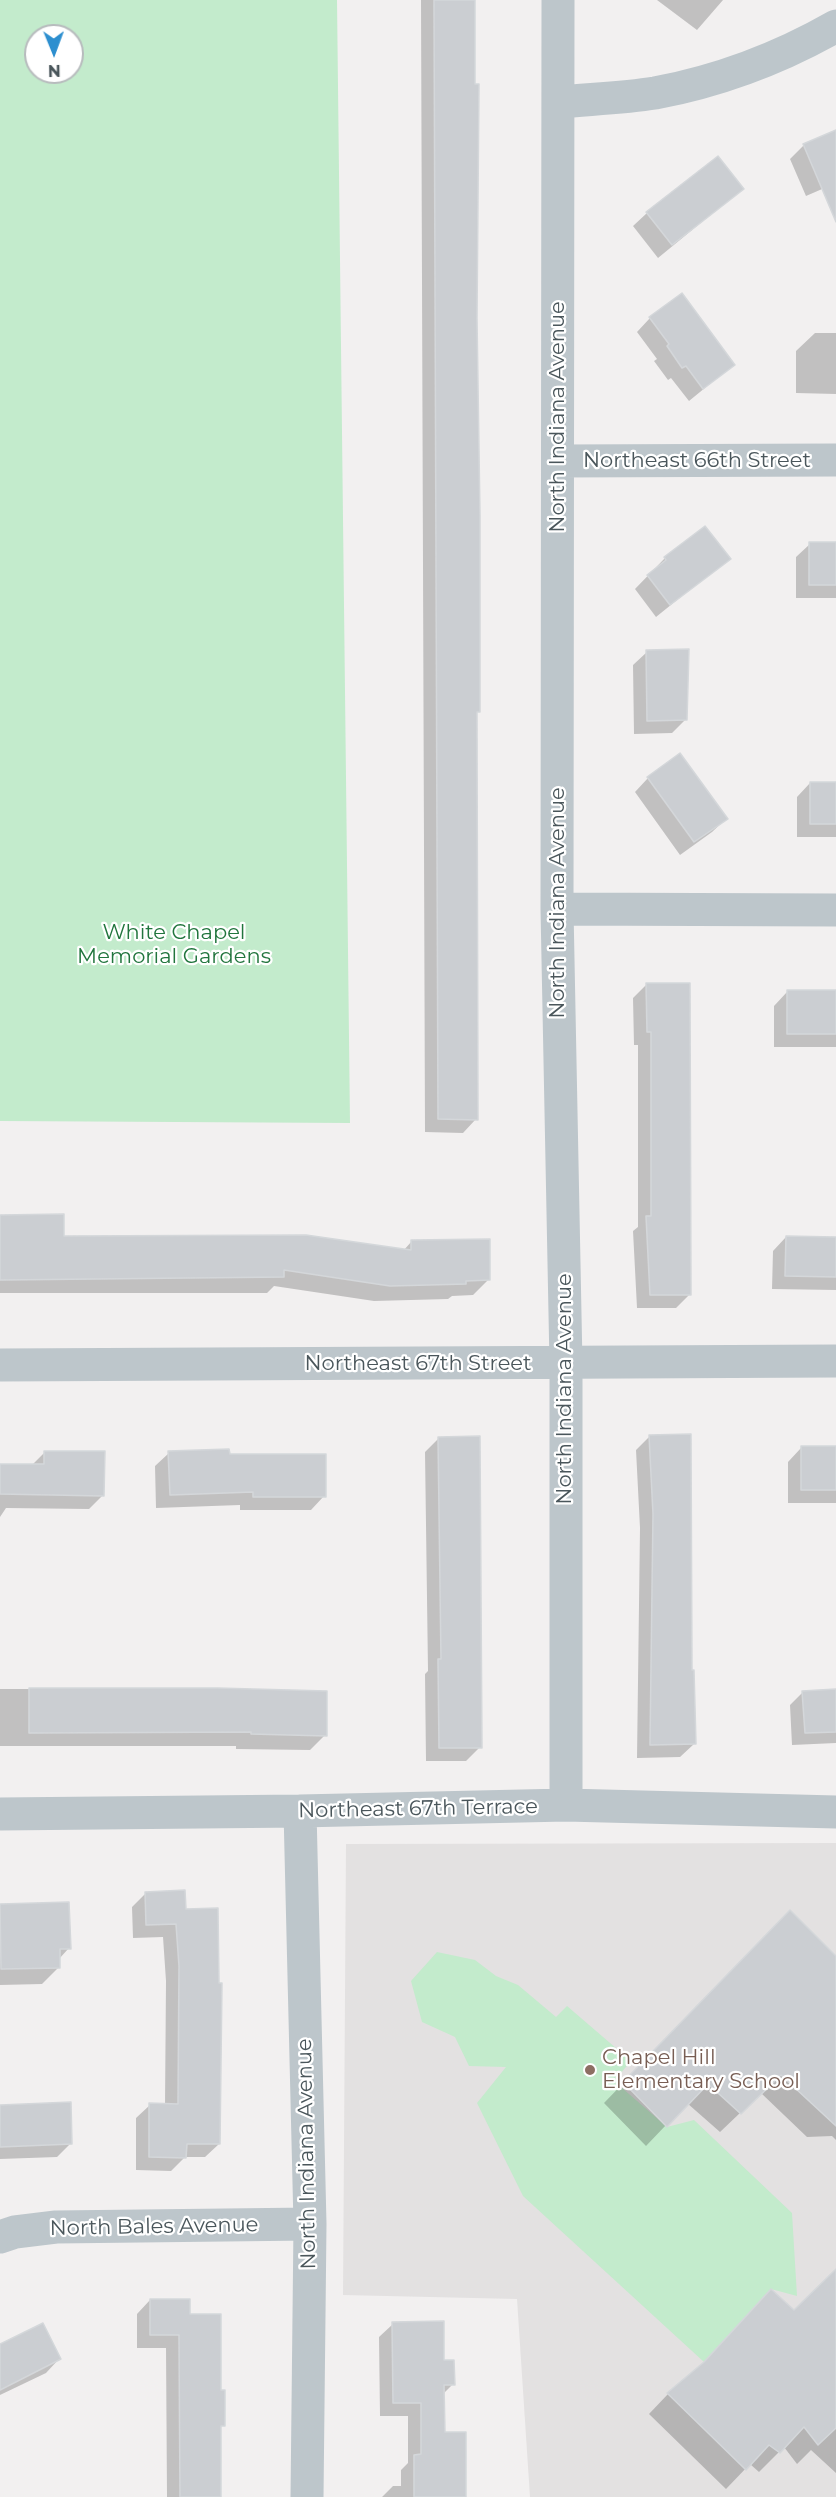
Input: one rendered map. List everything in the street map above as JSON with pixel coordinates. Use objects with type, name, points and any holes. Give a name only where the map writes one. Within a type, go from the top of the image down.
[{"type":"street","name":"North Indiana Avenue","points":[[558,0],[557,909],[566,1364],[566,1805]]},
{"type":"street","points":[[559,102],[655,93],[732,74],[804,44],[836,26]]},
{"type":"street","name":"Northeast 66th Street","points":[[558,461],[836,460]]},
{"type":"street","points":[[557,909],[836,910]]},
{"type":"street","name":"Northeast 67th Street","points":[[0,1365],[836,1361]]},
{"type":"street","name":"Northeast 67th Terrace","points":[[0,1814],[566,1805],[836,1812]]},
{"type":"street","name":"North Indiana Avenue","points":[[300,1811],[310,2224],[307,2497]]},
{"type":"street","name":"North Bales Avenue","points":[[0,2237],[15,2232],[56,2227],[310,2224]]},
{"type":"shaded area","name":"Chapel Hill Elementary School","points":[[836,1843],[836,2497],[530,2497],[517,2299],[343,2295],[346,1844]]},
{"type":"green space","name":"White Chapel Memorial Gardens","points":[[0,0],[337,0],[350,1123],[0,1121]]},
{"type":"green space","points":[[437,1952],[475,1960],[496,1976],[518,1985],[556,2017],[567,2006],[631,2061],[614,2081],[667,2127],[694,2120],[792,2213],[797,2296],[771,2289],[704,2362],[523,2196],[477,2103],[506,2067],[469,2066],[455,2037],[422,2022],[411,1981]]},
{"type":"building","points":[[434,0],[475,0],[475,84],[479,84],[478,1120],[438,1119]]},
{"type":"building","points":[[836,130],[836,222],[803,144]]},
{"type":"building","points":[[718,156],[744,189],[672,245],[646,212]]},
{"type":"building","points":[[682,293],[735,365],[703,389],[686,366],[682,368],[667,346],[669,344],[649,317]]},
{"type":"building","points":[[705,526],[731,559],[670,605],[647,575],[666,560],[664,557]]},
{"type":"building","points":[[809,542],[836,542],[836,585],[809,585]]},
{"type":"building","points":[[689,649],[687,720],[647,721],[646,650]]},
{"type":"building","points":[[680,753],[728,819],[694,842],[647,777]]},
{"type":"building","points":[[810,782],[836,782],[836,824],[810,824]]},
{"type":"building","points":[[646,983],[690,983],[691,1295],[650,1295],[646,1216],[651,1216],[651,1032],[647,1032]]},
{"type":"building","points":[[787,990],[836,990],[836,1034],[787,1034]]},
{"type":"building","points":[[64,1214],[64,1236],[306,1235],[411,1250],[411,1240],[490,1239],[490,1280],[466,1281],[466,1284],[390,1286],[284,1270],[284,1277],[0,1280],[0,1215]]},
{"type":"building","points":[[786,1236],[836,1237],[836,1277],[785,1276]]},
{"type":"building","points":[[691,1434],[692,1670],[694,1670],[696,1744],[650,1745],[653,1514],[649,1435]]},
{"type":"building","points":[[480,1436],[482,1748],[439,1748],[438,1659],[441,1659],[438,1437]]},
{"type":"building","points":[[801,1446],[836,1446],[836,1490],[801,1490]]},
{"type":"building","points":[[229,1449],[230,1454],[326,1454],[326,1497],[253,1497],[253,1492],[170,1495],[168,1451]]},
{"type":"building","points":[[44,1451],[105,1451],[104,1496],[0,1494],[0,1464],[44,1464]]},
{"type":"building","points":[[29,1688],[217,1688],[327,1691],[327,1736],[251,1734],[251,1732],[29,1733]]},
{"type":"building","points":[[836,1689],[836,1732],[805,1733],[802,1691]]},
{"type":"building","points":[[185,1890],[186,1909],[218,1908],[219,1983],[222,1983],[220,2144],[187,2144],[186,2158],[149,2157],[149,2103],[178,2104],[179,1966],[176,1924],[146,1925],[145,1892]]},
{"type":"building","points":[[69,1902],[71,1949],[60,1949],[60,1968],[1,1969],[0,1904]]},
{"type":"building","points":[[790,1910],[836,1956],[836,2126],[781,2075],[741,2114],[708,2084],[667,2127],[623,2082]]},
{"type":"building","points":[[71,2102],[72,2144],[0,2147],[0,2105]]},
{"type":"building","points":[[836,2269],[836,2428],[818,2445],[804,2427],[780,2453],[769,2445],[746,2470],[667,2393],[704,2362],[771,2289],[794,2310]]},
{"type":"building","points":[[150,2299],[190,2299],[190,2314],[221,2314],[221,2390],[225,2390],[225,2426],[221,2426],[221,2497],[180,2497],[179,2335],[150,2335]]},
{"type":"building","points":[[444,2321],[444,2360],[454,2360],[455,2385],[444,2385],[445,2432],[466,2432],[466,2497],[414,2497],[414,2455],[421,2454],[421,2403],[393,2403],[392,2322]]},
{"type":"building","points":[[43,2323],[61,2359],[0,2390],[0,2344]]},
{"type":"place","name":"Chapel Hill Elementary School","points":[[590,2070]]}]
